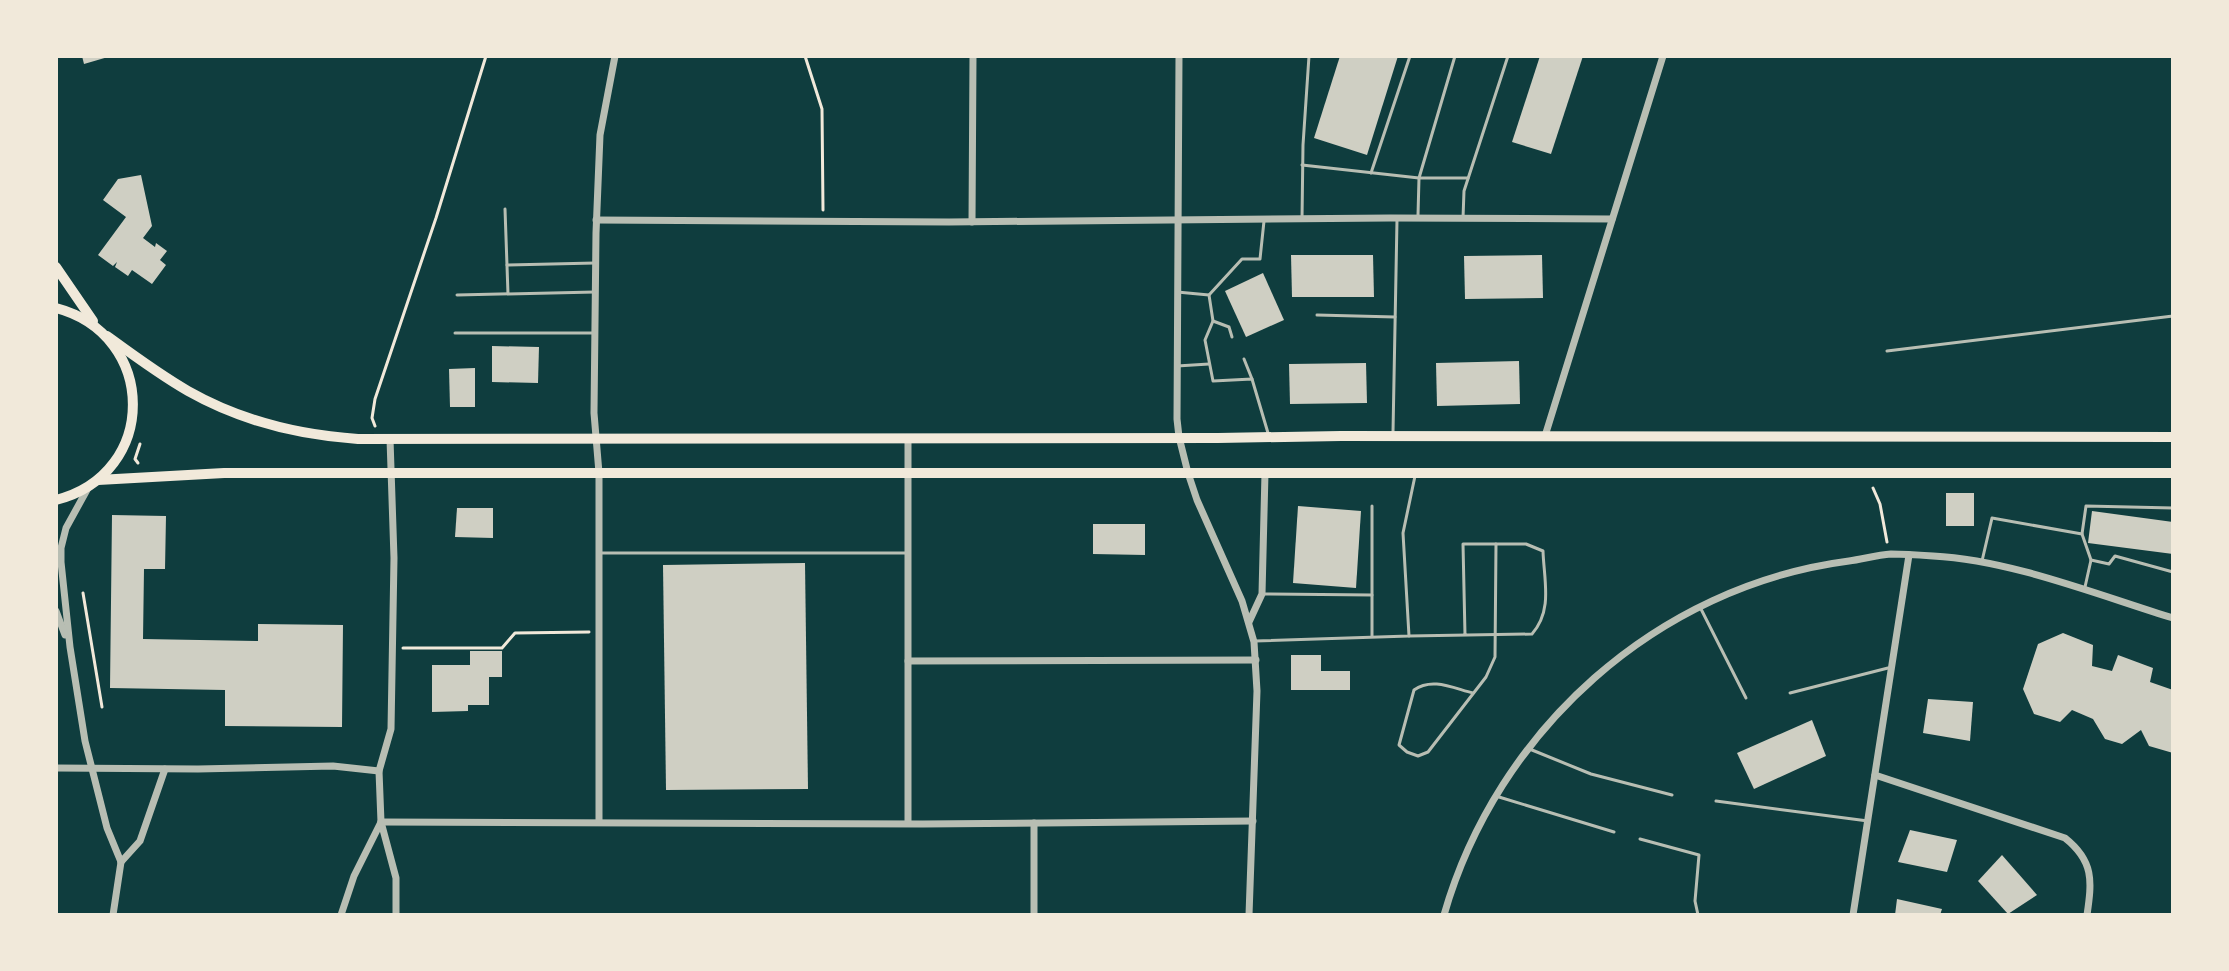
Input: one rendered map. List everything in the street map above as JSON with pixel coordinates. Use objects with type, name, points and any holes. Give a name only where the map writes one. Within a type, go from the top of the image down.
[{"type":"main road","points":[[56,267],[120,354],[129,373],[134,405],[124,447],[113,465],[93,483],[56,500]]},
{"type":"main road","points":[[56,308],[82,317],[189,392],[248,418],[316,435],[358,439],[2173,437]]},
{"type":"main road","points":[[93,483],[224,473],[2173,473]]},
{"type":"street","points":[[599,822],[596,220],[600,135],[615,56]]},
{"type":"street","points":[[972,222],[973,56]]},
{"type":"street","points":[[1179,56],[1179,437],[1188,473],[1249,622],[1254,642],[1249,915]]},
{"type":"street","points":[[1545,436],[1663,56]]},
{"type":"street","points":[[596,220],[1612,219]]},
{"type":"street","points":[[908,438],[908,823]]},
{"type":"street","points":[[390,439],[394,558],[391,729],[379,771],[381,822],[396,878],[396,915]]},
{"type":"street","points":[[1249,622],[1262,594],[1265,473]]},
{"type":"street","points":[[93,483],[69,522],[61,548],[70,647],[85,741],[107,828],[121,862],[113,915]]},
{"type":"street","points":[[1444,915],[1466,852],[1495,796],[1528,749],[1579,692],[1615,660],[1660,628],[1730,592],[1824,565],[1889,554],[1945,557],[1982,563],[2084,590],[2173,618]]},
{"type":"street","points":[[1853,915],[1909,555]]},
{"type":"street","points":[[56,611],[70,647]]},
{"type":"street","points":[[908,661],[1256,660]]},
{"type":"street","points":[[56,768],[333,766],[379,771]]},
{"type":"street","points":[[121,862],[140,841],[165,769]]},
{"type":"street","points":[[1875,775],[2065,838],[2079,851],[2087,866],[2091,882],[2087,915]]},
{"type":"street","points":[[381,822],[1253,821]]},
{"type":"street","points":[[341,915],[354,876],[381,822]]},
{"type":"street","points":[[1034,823],[1034,915]]},
{"type":"lane","points":[[1302,219],[1309,56]]},
{"type":"lane","points":[[1371,173],[1410,56]]},
{"type":"lane","points":[[1418,218],[1419,178],[1455,56]]},
{"type":"lane","points":[[1463,218],[1464,191],[1508,56]]},
{"type":"lane","points":[[1302,165],[1419,178],[1468,178]]},
{"type":"lane","points":[[505,209],[508,294]]},
{"type":"lane","points":[[1393,436],[1397,218]]},
{"type":"lane","points":[[1209,295],[1242,259],[1260,259],[1265,220]]},
{"type":"lane","points":[[507,265],[596,263]]},
{"type":"lane","points":[[457,295],[595,292]]},
{"type":"lane","points":[[1177,292],[1209,295]]},
{"type":"lane","points":[[1209,295],[1213,321],[1205,340],[1213,381],[1252,379]]},
{"type":"lane","points":[[1317,315],[1395,317]]},
{"type":"lane","points":[[1887,351],[2173,316]]},
{"type":"lane","points":[[1213,321],[1229,327],[1232,337]]},
{"type":"lane","points":[[455,333],[595,333]]},
{"type":"lane","points":[[1244,359],[1269,436]]},
{"type":"lane","points":[[1177,366],[1209,364]]},
{"type":"lane","points":[[1409,636],[1403,533],[1416,472]]},
{"type":"lane","points":[[1372,506],[1372,636]]},
{"type":"lane","points":[[2084,590],[2091,560],[2082,534],[2086,506],[2173,508]]},
{"type":"lane","points":[[1982,563],[1992,518],[2082,534]]},
{"type":"lane","points":[[1254,642],[1372,636],[1496,635],[1532,634],[1541,624],[1546,609],[1543,551],[1526,544],[1463,544],[1465,635]]},
{"type":"lane","points":[[1473,693],[1432,683],[1421,685],[1414,690],[1399,745],[1418,756],[1428,752],[1486,677],[1495,657],[1496,544]]},
{"type":"lane","points":[[599,553],[908,553]]},
{"type":"lane","points":[[2091,560],[2109,564],[2115,556],[2173,572]]},
{"type":"lane","points":[[1262,594],[1372,595]]},
{"type":"lane","points":[[1699,606],[1746,698]]},
{"type":"lane","points":[[1790,693],[1892,667]]},
{"type":"lane","points":[[1528,749],[1591,774],[1672,795]]},
{"type":"lane","points":[[1495,796],[1614,832]]},
{"type":"lane","points":[[1716,801],[1868,821]]},
{"type":"lane","points":[[1640,839],[1699,855],[1695,901],[1698,915]]},
{"type":"path","points":[[375,423],[372,418],[375,399],[486,56]]},
{"type":"path","points":[[805,56],[822,109],[823,220]]},
{"type":"path","points":[[1868,473],[1880,504],[1889,554]]},
{"type":"path","points":[[83,593],[102,707]]},
{"type":"path","points":[[391,648],[502,648],[515,633],[599,631]]},
{"type":"building","points":[[82,56],[107,56],[108,57],[84,64]]},
{"type":"building","points":[[1340,56],[1398,56],[1367,155],[1314,138]]},
{"type":"building","points":[[1540,56],[1583,56],[1551,154],[1512,142]]},
{"type":"building","points":[[141,175],[152,226],[143,238],[167,251],[160,260],[166,265],[152,284],[132,270],[128,276],[115,267],[117,262],[113,266],[98,255],[126,217],[103,200],[118,179]]},
{"type":"building","points":[[1291,255],[1373,255],[1374,297],[1292,297]]},
{"type":"building","points":[[1542,255],[1543,298],[1465,299],[1464,256]]},
{"type":"building","points":[[1263,273],[1284,320],[1246,337],[1225,291]]},
{"type":"building","points":[[492,346],[539,347],[538,383],[492,382]]},
{"type":"building","points":[[1519,361],[1520,404],[1437,406],[1436,363]]},
{"type":"building","points":[[1366,363],[1367,403],[1290,404],[1289,364]]},
{"type":"building","points":[[475,368],[475,407],[450,407],[449,369]]},
{"type":"building","points":[[1946,493],[1974,493],[1974,526],[1946,526]]},
{"type":"building","points":[[1298,506],[1361,511],[1356,588],[1293,583]]},
{"type":"building","points":[[457,508],[493,508],[493,538],[455,537]]},
{"type":"building","points":[[2092,511],[2173,522],[2173,554],[2088,543]]},
{"type":"building","points":[[112,515],[166,516],[165,569],[144,569],[143,639],[258,641],[258,624],[343,625],[342,727],[225,726],[225,690],[110,688]]},
{"type":"building","points":[[1093,524],[1145,524],[1145,555],[1093,554]]},
{"type":"building","points":[[805,563],[808,789],[666,790],[663,565]]},
{"type":"building","points":[[2063,633],[2093,645],[2092,666],[2112,671],[2118,655],[2153,668],[2150,682],[2173,690],[2173,753],[2149,746],[2141,730],[2122,744],[2105,739],[2093,719],[2072,710],[2060,722],[2034,714],[2023,689],[2038,644]]},
{"type":"building","points":[[470,651],[502,651],[502,677],[489,677],[489,705],[468,705],[468,711],[432,712],[432,665],[470,665]]},
{"type":"building","points":[[1291,655],[1321,655],[1321,671],[1350,671],[1350,690],[1291,690]]},
{"type":"building","points":[[1928,699],[1973,702],[1970,741],[1923,733]]},
{"type":"building","points":[[1812,720],[1826,756],[1754,789],[1737,753]]},
{"type":"building","points":[[1910,830],[1957,840],[1947,872],[1898,862]]},
{"type":"building","points":[[2002,855],[2037,895],[2008,914],[1978,881]]},
{"type":"building","points":[[1897,899],[1942,909],[1940,915],[1895,915]]}]
